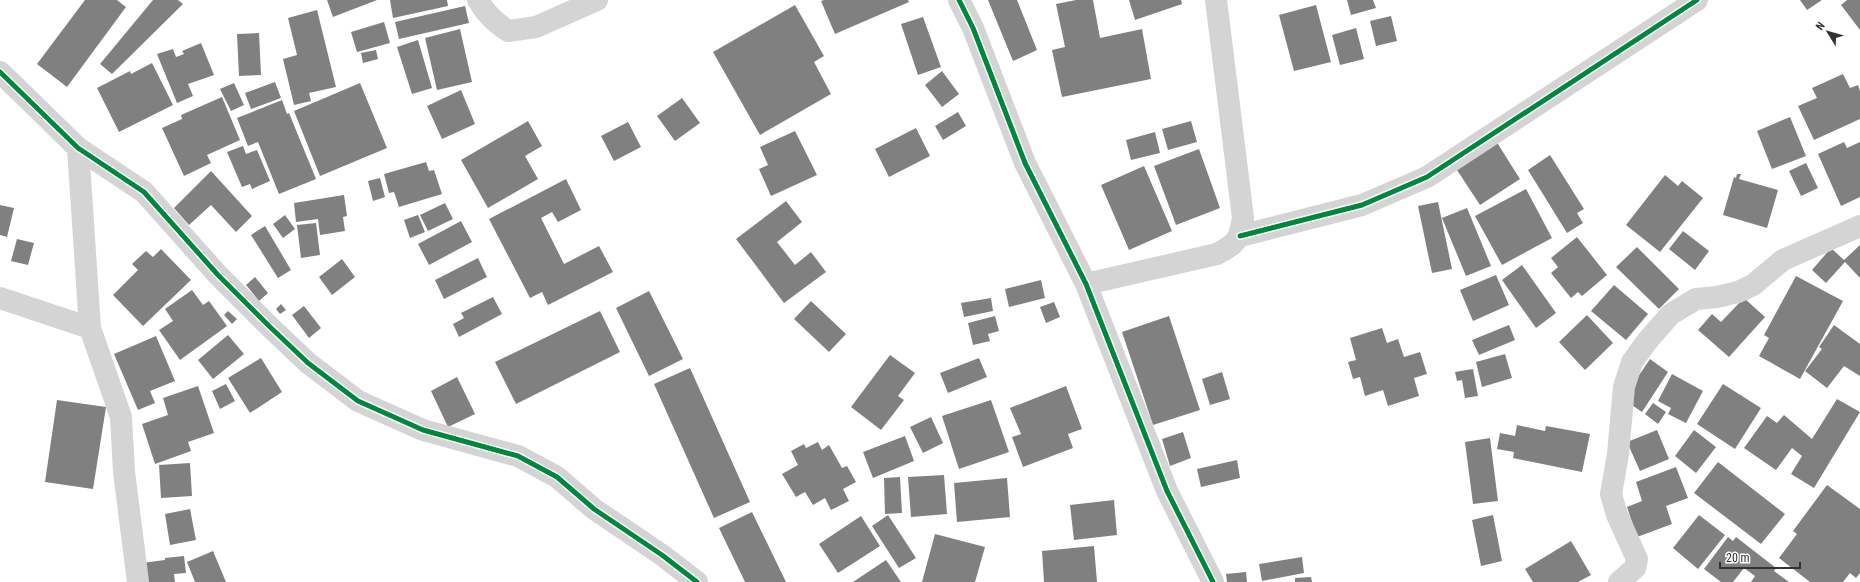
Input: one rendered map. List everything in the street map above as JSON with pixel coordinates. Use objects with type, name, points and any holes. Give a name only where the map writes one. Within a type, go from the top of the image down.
[{"type":"street","points":[[478,0],[489,16],[508,31],[536,27],[597,0]]},
{"type":"street","points":[[959,0],[973,28],[1025,162],[1086,284],[1167,491],[1213,582]]},
{"type":"street","points":[[1086,284],[1217,254],[1234,245],[1240,236],[1243,218],[1216,0]]},
{"type":"street","points":[[1240,236],[1362,205],[1427,177],[1626,49],[1697,0]]},
{"type":"street","points":[[0,72],[78,148],[144,192],[218,275],[269,326],[308,363],[358,401],[423,430],[518,456],[557,477],[594,509],[662,555],[697,582]]},
{"type":"street","points":[[78,148],[90,328],[121,417],[124,472],[138,582]]},
{"type":"street","points":[[1619,582],[1635,568],[1637,559],[1617,515],[1612,494],[1618,454],[1624,388],[1632,362],[1648,340],[1671,314],[1696,299],[1717,297],[1738,292],[1753,285],[1783,260],[1860,226]]},
{"type":"street","points":[[0,298],[90,328]]},
{"type":"building","points":[[85,0],[117,0],[126,7],[67,87],[37,64]]},
{"type":"building","points":[[153,0],[178,0],[183,4],[112,74],[100,64]]},
{"type":"building","points":[[327,0],[377,0],[333,17]]},
{"type":"building","points":[[390,0],[447,0],[448,6],[393,18]]},
{"type":"building","points":[[908,0],[909,2],[835,34],[821,1]]},
{"type":"building","points":[[988,0],[1017,0],[1037,50],[1013,61]]},
{"type":"building","points":[[1076,0],[1093,0],[1100,38],[1142,29],[1151,79],[1062,97],[1052,50],[1065,47],[1056,4]]},
{"type":"building","points":[[1129,0],[1181,0],[1182,4],[1135,20]]},
{"type":"building","points":[[1347,0],[1373,0],[1376,8],[1351,15]]},
{"type":"building","points":[[1800,0],[1822,0],[1807,10]]},
{"type":"building","points":[[1847,0],[1860,0],[1860,30],[1841,5]]},
{"type":"building","points":[[795,5],[824,56],[814,62],[831,94],[760,135],[713,52]]},
{"type":"building","points":[[1316,5],[1331,62],[1294,71],[1279,15]]},
{"type":"building","points":[[465,6],[469,23],[399,39],[395,22]]},
{"type":"building","points":[[317,10],[336,87],[309,93],[311,101],[294,105],[283,59],[297,55],[288,18]]},
{"type":"building","points":[[1391,16],[1397,41],[1376,46],[1370,21]]},
{"type":"building","points":[[923,17],[941,67],[918,75],[901,24]]},
{"type":"building","points":[[384,22],[390,43],[357,52],[351,32]]},
{"type":"building","points":[[1356,28],[1364,59],[1340,65],[1332,35]]},
{"type":"building","points":[[460,29],[472,82],[437,90],[425,38]]},
{"type":"building","points":[[259,33],[261,75],[239,76],[237,34]]},
{"type":"building","points":[[418,40],[432,88],[412,94],[397,47]]},
{"type":"building","points":[[201,43],[214,75],[188,84],[193,96],[177,103],[157,54],[173,49],[176,57],[184,54],[182,51]]},
{"type":"building","points":[[376,50],[378,59],[363,63],[361,53]]},
{"type":"building","points":[[152,63],[173,105],[119,132],[97,88],[130,71],[131,74]]},
{"type":"building","points":[[942,71],[959,94],[942,107],[925,85]]},
{"type":"building","points":[[1843,74],[1850,88],[1858,85],[1860,91],[1860,119],[1814,140],[1798,106],[1817,98],[1812,88]]},
{"type":"building","points":[[275,82],[281,98],[251,109],[245,93]]},
{"type":"building","points":[[234,83],[244,105],[231,111],[220,89]]},
{"type":"building","points":[[360,83],[387,148],[320,176],[294,111]]},
{"type":"building","points":[[461,90],[475,124],[442,139],[427,106]]},
{"type":"building","points":[[222,97],[240,140],[207,155],[211,163],[184,176],[162,128],[182,119],[181,115]]},
{"type":"building","points":[[682,98],[700,123],[675,141],[657,116]]},
{"type":"building","points":[[282,100],[287,114],[289,113],[316,179],[279,194],[258,142],[248,146],[237,118]]},
{"type":"building","points":[[958,112],[966,126],[943,140],[935,126]]},
{"type":"building","points":[[1790,117],[1806,156],[1772,169],[1757,131]]},
{"type":"building","points":[[528,121],[542,146],[525,156],[538,179],[488,208],[461,160]]},
{"type":"building","points":[[1191,121],[1197,142],[1168,150],[1162,129]]},
{"type":"building","points":[[628,122],[641,147],[614,161],[601,136]]},
{"type":"building","points":[[916,128],[930,156],[889,177],[875,149]]},
{"type":"building","points":[[795,131],[817,175],[771,196],[759,169],[768,165],[760,147]]},
{"type":"building","points":[[1155,132],[1160,153],[1131,160],[1126,140]]},
{"type":"building","points":[[1496,141],[1520,179],[1480,205],[1455,167]]},
{"type":"building","points":[[1844,142],[1847,148],[1860,142],[1860,197],[1841,206],[1818,154]]},
{"type":"building","points":[[243,146],[246,154],[257,150],[270,181],[252,189],[250,184],[242,187],[227,152]]},
{"type":"building","points":[[1199,149],[1220,208],[1176,225],[1154,166]]},
{"type":"building","points":[[1550,155],[1584,209],[1577,213],[1583,223],[1567,233],[1528,170]]},
{"type":"building","points":[[426,162],[429,171],[434,170],[442,194],[399,207],[394,192],[389,193],[384,174]]},
{"type":"building","points":[[1806,163],[1818,188],[1801,196],[1789,171]]},
{"type":"building","points":[[1144,166],[1172,231],[1129,250],[1101,185]]},
{"type":"building","points":[[211,171],[252,216],[236,232],[211,205],[189,225],[174,208]]},
{"type":"building","points":[[1737,174],[1741,174],[1739,179],[1778,190],[1767,228],[1723,215],[1734,177],[1736,178]]},
{"type":"building","points":[[1665,175],[1678,186],[1682,181],[1703,198],[1660,252],[1626,225]]},
{"type":"building","points":[[380,178],[385,197],[373,201],[368,181]]},
{"type":"building","points":[[566,179],[581,210],[558,222],[552,212],[541,218],[564,264],[599,246],[613,272],[548,305],[542,292],[530,298],[489,219]]},
{"type":"building","points":[[1526,189],[1552,238],[1502,265],[1475,216]]},
{"type":"building","points":[[344,195],[347,216],[343,217],[345,231],[320,235],[318,219],[296,222],[294,203]]},
{"type":"building","points":[[786,201],[802,222],[777,242],[795,265],[811,252],[826,272],[784,303],[736,239]]},
{"type":"building","points":[[1438,202],[1452,269],[1432,273],[1418,206]]},
{"type":"building","points":[[445,203],[453,219],[428,231],[420,215]]},
{"type":"building","points":[[0,205],[14,208],[7,237],[0,235]]},
{"type":"building","points":[[1467,208],[1491,266],[1466,276],[1442,218]]},
{"type":"building","points":[[285,215],[295,229],[283,238],[273,224]]},
{"type":"building","points":[[418,215],[425,232],[410,238],[404,220]]},
{"type":"building","points":[[461,221],[472,242],[429,265],[418,244]]},
{"type":"building","points":[[316,223],[320,255],[301,258],[297,225]]},
{"type":"building","points":[[265,226],[291,270],[278,278],[251,235]]},
{"type":"building","points":[[1683,231],[1709,251],[1695,270],[1669,249]]},
{"type":"building","points":[[1577,237],[1607,275],[1582,296],[1578,292],[1571,298],[1551,273],[1558,267],[1551,258]]},
{"type":"building","points":[[17,239],[34,243],[28,265],[11,261]]},
{"type":"building","points":[[1860,245],[1860,278],[1845,262],[1826,283],[1812,270],[1831,248],[1844,260]]},
{"type":"building","points":[[1637,247],[1679,289],[1659,309],[1616,267]]},
{"type":"building","points":[[161,249],[191,280],[143,326],[113,295],[138,270],[132,264],[146,251],[153,257]]},
{"type":"building","points":[[478,258],[487,277],[444,299],[435,280]]},
{"type":"building","points":[[342,259],[355,277],[332,295],[319,277]]},
{"type":"building","points":[[1522,265],[1556,313],[1536,328],[1502,280]]},
{"type":"building","points":[[1496,275],[1509,305],[1473,321],[1460,290]]},
{"type":"building","points":[[1796,276],[1843,301],[1800,379],[1759,356],[1769,338],[1764,335]]},
{"type":"building","points":[[255,277],[268,293],[259,301],[246,285]]},
{"type":"building","points":[[1041,280],[1045,298],[1009,307],[1005,289]]},
{"type":"building","points":[[1614,285],[1648,314],[1626,340],[1591,311]]},
{"type":"building","points":[[192,290],[203,305],[209,301],[227,326],[180,360],[159,330],[173,321],[165,309]]},
{"type":"building","points":[[649,291],[683,359],[649,376],[616,308]]},
{"type":"building","points":[[493,297],[502,314],[459,337],[453,324],[464,318],[461,313]]},
{"type":"building","points":[[991,298],[993,311],[964,317],[961,303]]},
{"type":"building","points":[[1744,298],[1765,317],[1729,357],[1698,330],[1712,314],[1721,322]]},
{"type":"building","points":[[811,301],[846,334],[829,352],[794,319]]},
{"type":"building","points":[[1054,302],[1060,317],[1046,323],[1040,307]]},
{"type":"building","points":[[281,304],[286,310],[280,314],[276,309]]},
{"type":"building","points":[[304,306],[321,328],[309,338],[292,315]]},
{"type":"building","points":[[228,311],[237,319],[232,324],[224,315]]},
{"type":"building","points":[[600,311],[620,352],[516,404],[495,362]]},
{"type":"building","points":[[1587,315],[1613,343],[1585,370],[1559,342]]},
{"type":"building","points":[[995,316],[999,331],[988,334],[990,341],[973,345],[968,323]]},
{"type":"building","points":[[1169,316],[1200,410],[1153,425],[1122,332]]},
{"type":"building","points":[[1509,325],[1515,340],[1479,355],[1472,340]]},
{"type":"building","points":[[1834,325],[1860,344],[1860,376],[1844,366],[1827,388],[1805,371],[1822,349],[1819,347]]},
{"type":"building","points":[[1382,328],[1387,343],[1398,339],[1404,357],[1420,352],[1427,374],[1414,378],[1419,396],[1388,406],[1383,390],[1365,396],[1360,377],[1353,379],[1348,362],[1356,360],[1350,338]]},
{"type":"building","points":[[228,335],[244,354],[213,379],[198,360]]},
{"type":"building","points":[[156,336],[175,381],[150,391],[155,403],[138,410],[114,354]]},
{"type":"building","points":[[1505,354],[1512,378],[1482,387],[1476,362]]},
{"type":"building","points":[[890,355],[915,373],[898,396],[904,400],[881,430],[851,407]]},
{"type":"building","points":[[261,358],[282,392],[250,413],[228,378]]},
{"type":"building","points":[[979,358],[987,377],[948,393],[940,373]]},
{"type":"building","points":[[1650,359],[1668,372],[1642,412],[1623,399]]},
{"type":"building","points":[[690,368],[750,502],[714,518],[654,384]]},
{"type":"building","points":[[1473,369],[1478,396],[1465,398],[1462,380],[1457,381],[1455,372]]},
{"type":"building","points":[[1222,372],[1230,399],[1210,405],[1202,379]]},
{"type":"building","points":[[1672,374],[1703,391],[1686,423],[1668,414],[1671,408],[1658,401]]},
{"type":"building","points":[[457,377],[475,414],[448,427],[431,391]]},
{"type":"building","points":[[226,384],[235,401],[220,409],[212,391]]},
{"type":"building","points":[[1723,384],[1761,408],[1735,449],[1697,424]]},
{"type":"building","points":[[198,386],[214,433],[188,442],[191,451],[155,464],[142,424],[168,415],[163,398]]},
{"type":"building","points":[[1066,386],[1082,429],[1068,434],[1073,448],[1023,467],[1012,437],[1021,434],[1010,408]]},
{"type":"building","points":[[1837,399],[1860,412],[1814,488],[1791,474],[1802,456],[1792,448],[1776,470],[1744,448],[1767,416],[1777,423],[1784,415],[1812,439]]},
{"type":"building","points":[[57,400],[106,407],[93,489],[45,482]]},
{"type":"building","points":[[991,400],[1009,452],[959,469],[942,416]]},
{"type":"building","points":[[1653,403],[1666,412],[1658,424],[1645,414]]},
{"type":"building","points":[[931,417],[943,443],[923,453],[910,427]]},
{"type":"building","points":[[1517,425],[1545,431],[1546,426],[1590,434],[1582,472],[1513,458],[1514,452],[1497,449],[1500,433],[1515,436]]},
{"type":"building","points":[[1657,430],[1669,459],[1640,471],[1627,442]]},
{"type":"building","points":[[1694,430],[1716,447],[1696,473],[1675,456]]},
{"type":"building","points":[[1183,432],[1191,458],[1170,466],[1162,439]]},
{"type":"building","points":[[905,436],[914,461],[873,478],[863,452]]},
{"type":"building","points":[[1490,438],[1498,501],[1473,504],[1465,442]]},
{"type":"building","points":[[818,442],[822,450],[829,445],[842,468],[847,466],[856,482],[843,489],[849,501],[831,510],[825,498],[813,505],[805,492],[796,497],[782,474],[798,465],[791,451],[804,444],[806,448]]},
{"type":"building","points":[[1237,460],[1240,478],[1201,487],[1197,469]]},
{"type":"building","points":[[1718,462],[1785,514],[1761,544],[1694,493]]},
{"type":"building","points":[[190,463],[192,496],[161,498],[159,465]]},
{"type":"building","points":[[1676,467],[1688,498],[1666,506],[1672,524],[1637,537],[1627,507],[1642,501],[1636,482]]},
{"type":"building","points":[[944,475],[947,514],[911,517],[908,477]]},
{"type":"building","points":[[900,477],[902,513],[885,514],[884,478]]},
{"type":"building","points":[[1007,478],[1010,517],[957,522],[954,483]]},
{"type":"building","points":[[1827,485],[1860,509],[1860,573],[1856,578],[1850,573],[1843,582],[1810,582],[1779,558],[1797,534],[1793,531]]},
{"type":"building","points":[[1114,500],[1117,535],[1074,540],[1070,505]]},
{"type":"building","points":[[190,509],[196,540],[170,545],[165,514]]},
{"type":"building","points":[[752,512],[786,582],[745,582],[719,528]]},
{"type":"building","points":[[888,515],[916,558],[899,568],[872,526]]},
{"type":"building","points":[[1493,515],[1502,561],[1481,566],[1472,520]]},
{"type":"building","points":[[1699,515],[1725,535],[1698,569],[1673,548]]},
{"type":"building","points":[[861,516],[880,546],[838,573],[819,544]]},
{"type":"building","points":[[935,534],[985,547],[975,582],[922,582]]},
{"type":"building","points":[[1728,537],[1733,541],[1736,537],[1776,568],[1774,571],[1789,582],[1751,582],[1755,576],[1744,568],[1733,582],[1721,582],[1704,569]]},
{"type":"building","points":[[1571,541],[1591,575],[1578,582],[1533,582],[1525,569]]},
{"type":"building","points":[[1094,546],[1097,582],[1044,582],[1042,551]]},
{"type":"building","points":[[213,551],[226,582],[195,582],[187,562]]},
{"type":"building","points":[[184,556],[186,573],[174,574],[175,582],[144,582],[142,563]]},
{"type":"building","points":[[1302,557],[1304,573],[1262,581],[1259,564]]},
{"type":"building","points":[[886,560],[901,582],[853,582]]},
{"type":"building","points":[[1246,572],[1247,582],[1227,582],[1226,574]]},
{"type":"building","points":[[1311,577],[1312,582],[1295,582],[1295,578]]},
{"type":"cycle path","points":[[959,0],[973,28],[1025,163],[1086,284],[1167,491],[1213,582]]},
{"type":"cycle path","points":[[1240,236],[1362,205],[1427,177],[1697,0]]},
{"type":"cycle path","points":[[0,72],[78,148],[144,192],[218,275],[269,326],[308,363],[358,401],[423,430],[518,456],[557,477],[594,509],[662,555],[697,582]]}]
